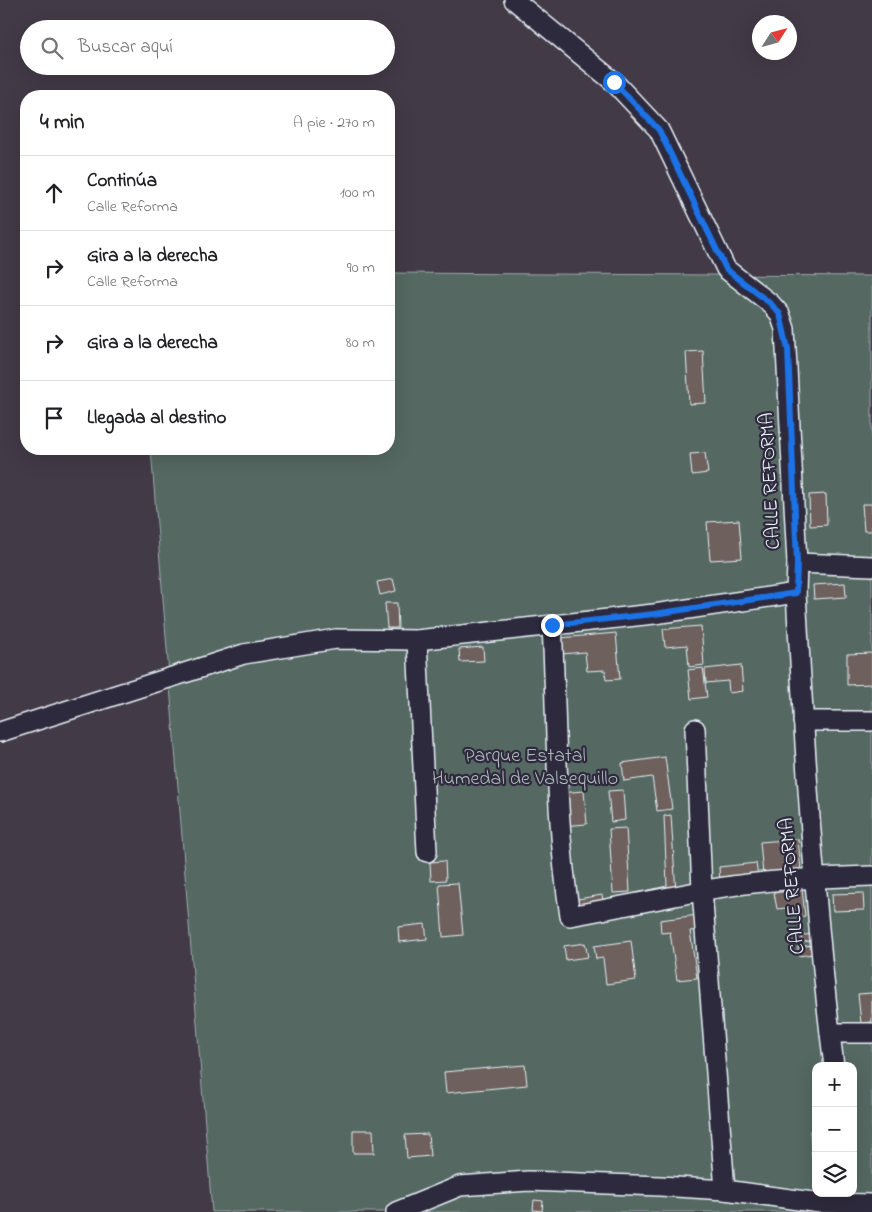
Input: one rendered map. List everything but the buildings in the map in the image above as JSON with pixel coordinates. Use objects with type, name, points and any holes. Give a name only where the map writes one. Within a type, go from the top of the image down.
[{"type":"street","name":"CALLE REFORMA","points":[[514,0],[614,82],[659,130],[726,269],[771,304],[780,314],[788,349],[797,563],[796,593],[814,878],[834,1062]]},
{"type":"street","points":[[797,563],[872,566]]},
{"type":"street","points":[[0,732],[244,654],[336,639],[417,640],[654,614],[796,593]]},
{"type":"street","points":[[552,625],[558,737],[558,791],[570,916],[664,900],[702,890],[814,878],[872,876]]},
{"type":"street","points":[[417,640],[427,852]]},
{"type":"street","points":[[803,721],[872,721]]},
{"type":"street","points":[[695,729],[702,890],[725,1190]]},
{"type":"street","points":[[830,1033],[872,1033]]},
{"type":"street","points":[[396,1212],[460,1186],[528,1181],[586,1182],[725,1190],[820,1203],[872,1204]]},
{"type":"green space","name":"Parque Estatal Humedal de Valsequillo","points":[[395,273],[872,276],[872,1212],[212,1212],[151,455],[395,455]]},
{"type":"route","points":[[552,625],[738,603],[796,593],[797,563],[788,349],[780,314],[771,304],[726,269],[659,130],[614,82]]}]
